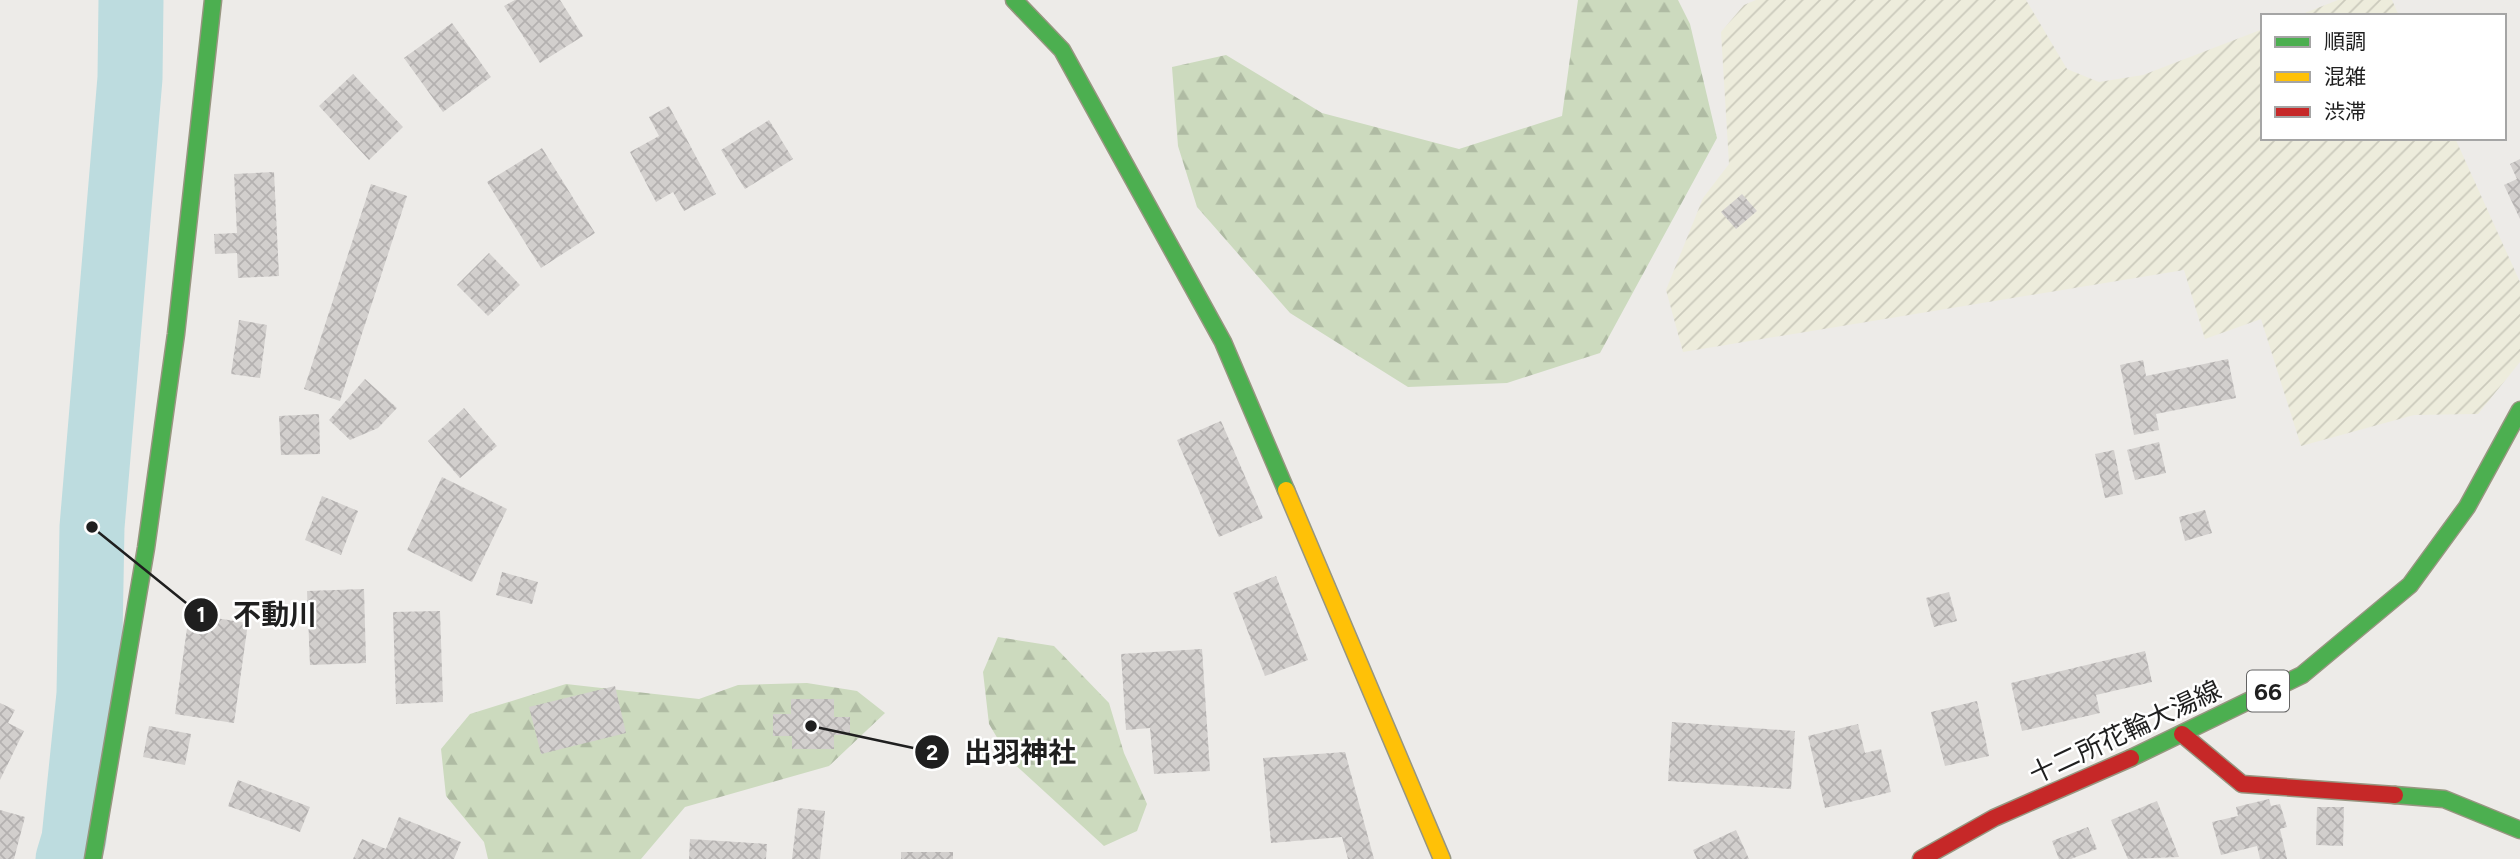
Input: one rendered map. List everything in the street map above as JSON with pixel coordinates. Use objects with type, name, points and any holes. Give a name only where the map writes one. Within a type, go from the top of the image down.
[{"type":"street","points":[[93,859],[144,561],[171,374],[213,0]]},
{"type":"street","points":[[1014,0],[1062,50],[1223,342],[1442,859]]},
{"type":"street","name":"十二所花輪大湯線","points":[[1921,859],[1994,818],[2182,734],[2302,675],[2410,585],[2467,507],[2520,410]]},
{"type":"street","points":[[2182,734],[2242,784],[2444,799],[2520,830]]},
{"type":"shaded area","points":[[1756,0],[2026,0],[2067,69],[2099,82],[2143,75],[2261,30],[2261,140],[2456,140],[2520,282],[2520,362],[2478,414],[2414,415],[2301,446],[2261,319],[2205,339],[2184,270],[1683,352],[1666,290],[1703,198],[1729,164],[1721,32],[1744,5]]},
{"type":"shaded area","points":[[2338,0],[2392,0],[2398,14],[2302,14]]},
{"type":"green space","points":[[1578,0],[1678,0],[1690,24],[1717,138],[1600,353],[1507,383],[1408,387],[1290,313],[1197,207],[1178,146],[1172,67],[1226,55],[1322,113],[1459,149],[1562,116]]},
{"type":"green space","points":[[998,637],[1054,646],[1109,703],[1124,753],[1147,804],[1137,831],[1104,846],[1011,761],[989,724],[983,672]]},
{"type":"green space","points":[[807,683],[857,691],[885,713],[829,766],[685,807],[641,859],[488,859],[484,842],[446,796],[441,749],[470,714],[566,684],[699,699],[738,685]]},
{"type":"building","points":[[515,0],[560,0],[583,36],[540,63],[504,6]]},
{"type":"building","points":[[452,23],[491,77],[443,112],[404,58]]},
{"type":"building","points":[[353,74],[403,127],[369,160],[319,106]]},
{"type":"building","points":[[669,106],[716,194],[684,211],[673,192],[656,202],[630,152],[659,136],[649,117]]},
{"type":"building","points":[[769,120],[793,159],[745,189],[721,150]]},
{"type":"building","points":[[542,148],[595,233],[541,268],[487,182]]},
{"type":"building","points":[[2520,159],[2520,219],[2504,185],[2517,179],[2510,164]]},
{"type":"building","points":[[274,172],[279,276],[238,278],[237,253],[215,254],[214,234],[237,233],[234,174]]},
{"type":"building","points":[[371,184],[407,196],[340,401],[304,389]]},
{"type":"building","points":[[1742,194],[1757,211],[1736,229],[1721,212]]},
{"type":"building","points":[[489,253],[520,285],[488,316],[457,285]]},
{"type":"building","points":[[239,320],[267,325],[260,378],[231,374]]},
{"type":"building","points":[[2228,359],[2236,398],[2156,414],[2159,430],[2134,435],[2120,365],[2143,360],[2146,376]]},
{"type":"building","points":[[365,379],[397,408],[378,428],[350,440],[329,420]]},
{"type":"building","points":[[464,408],[497,446],[460,478],[428,441]]},
{"type":"building","points":[[319,414],[320,454],[281,455],[279,416]]},
{"type":"building","points":[[1221,421],[1263,518],[1219,537],[1177,440]]},
{"type":"building","points":[[2159,442],[2166,473],[2135,480],[2127,450]]},
{"type":"building","points":[[2114,450],[2123,494],[2105,498],[2095,454]]},
{"type":"building","points":[[442,477],[507,509],[472,582],[407,550]]},
{"type":"building","points":[[322,496],[358,511],[341,555],[305,540]]},
{"type":"building","points":[[2205,510],[2212,533],[2185,541],[2179,517]]},
{"type":"building","points":[[502,572],[538,582],[532,604],[496,595]]},
{"type":"building","points":[[1276,576],[1308,660],[1265,676],[1233,593]]},
{"type":"building","points":[[364,589],[366,663],[310,665],[307,591]]},
{"type":"building","points":[[1949,592],[1957,621],[1934,627],[1926,598]]},
{"type":"building","points":[[440,611],[443,702],[396,704],[393,612]]},
{"type":"building","points":[[189,614],[248,623],[234,723],[175,714]]},
{"type":"building","points":[[1202,649],[1210,771],[1154,774],[1150,728],[1126,730],[1121,654]]},
{"type":"building","points":[[2145,651],[2152,682],[2096,695],[2100,713],[2022,731],[2011,683]]},
{"type":"building","points":[[615,686],[626,733],[541,754],[529,707]]},
{"type":"building","points":[[791,699],[834,699],[834,717],[850,717],[850,735],[834,735],[834,749],[792,749],[792,736],[773,736],[773,714],[791,714]]},
{"type":"building","points":[[1977,701],[1989,756],[1945,766],[1931,712]]},
{"type":"building","points":[[0,703],[15,710],[8,723],[24,731],[0,780]]},
{"type":"building","points":[[1672,722],[1795,731],[1791,789],[1668,781]]},
{"type":"building","points":[[1858,724],[1865,753],[1881,749],[1891,792],[1825,808],[1808,736]]},
{"type":"building","points":[[149,726],[191,734],[185,765],[143,757]]},
{"type":"building","points":[[1345,752],[1374,859],[1348,859],[1342,837],[1271,843],[1263,758]]},
{"type":"building","points":[[238,780],[310,807],[300,832],[228,806]]},
{"type":"building","points":[[2269,799],[2271,806],[2280,804],[2287,827],[2280,829],[2287,859],[2260,859],[2257,846],[2221,855],[2212,822],[2238,816],[2236,807]]},
{"type":"building","points":[[2157,801],[2179,857],[2128,859],[2111,820]]},
{"type":"building","points":[[2317,807],[2344,807],[2343,846],[2316,845]]},
{"type":"building","points":[[798,808],[825,811],[820,859],[792,859]]},
{"type":"building","points":[[0,810],[25,817],[14,859],[0,859]]},
{"type":"building","points":[[399,817],[461,842],[454,859],[353,859],[362,839],[386,849]]},
{"type":"building","points":[[2088,827],[2097,849],[2071,859],[2059,859],[2052,841]]},
{"type":"building","points":[[1736,830],[1749,859],[1697,859],[1693,850]]},
{"type":"building","points":[[690,839],[767,844],[766,859],[689,859]]},
{"type":"building","points":[[901,852],[953,852],[953,859],[901,859]]},
{"type":"waterway","points":[[68,859],[74,839],[89,694],[92,527],[130,78],[131,0]]},
{"type":"traffic: fast","points":[[93,859],[146,548],[176,334],[213,0]]},
{"type":"traffic: fast","points":[[1014,0],[1062,50],[1223,342],[1286,490]]},
{"type":"traffic: fast","points":[[2131,758],[2302,675],[2410,585],[2467,507],[2520,410]]},
{"type":"traffic: fast","points":[[2395,795],[2444,799],[2520,830]]},
{"type":"traffic: slow","points":[[1286,490],[1442,859]]},
{"type":"traffic: jam","points":[[2182,734],[2242,784],[2395,795]]},
{"type":"traffic: jam","points":[[1921,859],[1994,818],[2131,758]]},
{"type":"place","name":"不動川","points":[[92,527]]},
{"type":"place","name":"出羽神社","points":[[811,726]]}]
